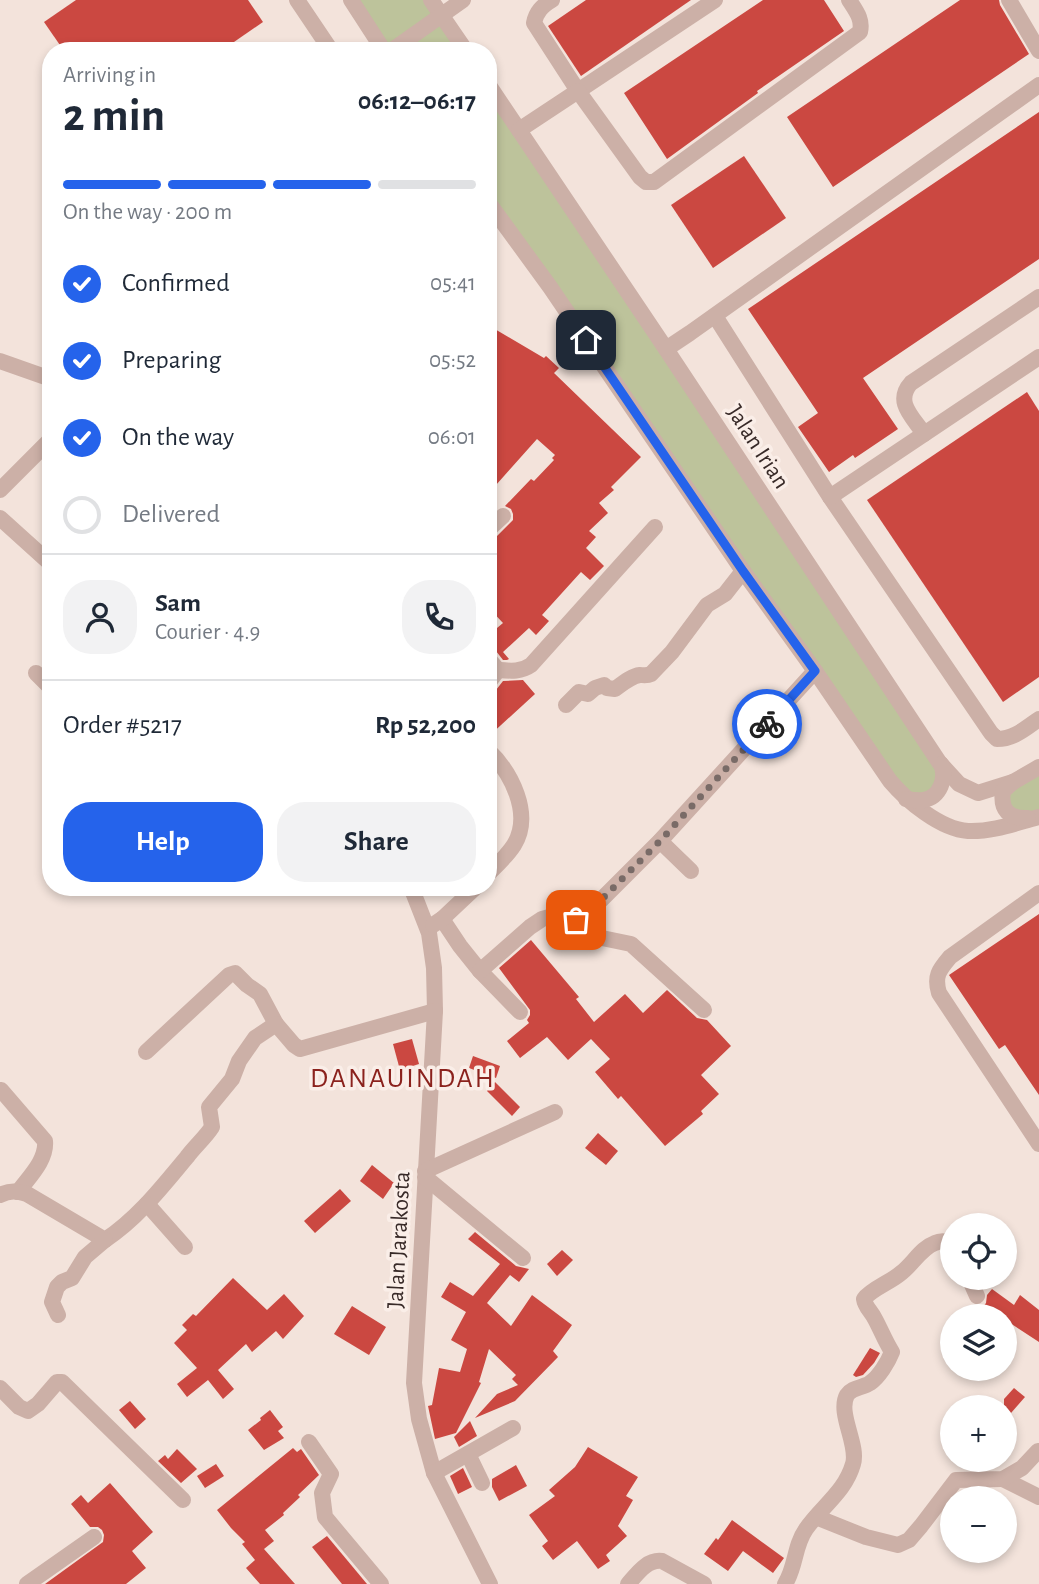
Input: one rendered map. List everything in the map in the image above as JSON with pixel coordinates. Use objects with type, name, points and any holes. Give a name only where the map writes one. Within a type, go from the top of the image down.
[{"type":"street","points":[[298,0],[325,42]]},
{"type":"street","points":[[351,0],[378,42]]},
{"type":"street","points":[[431,0],[460,42]]},
{"type":"street","points":[[404,42],[463,0]]},
{"type":"street","points":[[552,0],[542,6],[534,23],[578,91],[646,182],[653,182],[860,32],[860,16],[849,0]]},
{"type":"street","points":[[519,130],[715,0]]},
{"type":"street","points":[[1009,0],[1039,51]]},
{"type":"street","points":[[666,349],[1039,86]]},
{"type":"street","name":"Jalan Irian","points":[[497,98],[940,764],[958,784],[978,793],[1013,782]]},
{"type":"street","points":[[497,214],[550,287],[743,571],[890,781],[906,799],[947,825],[966,831],[998,828],[1039,817]]},
{"type":"street","points":[[924,434],[903,403],[906,389],[911,383],[1039,297]]},
{"type":"street","points":[[715,316],[830,497],[991,733],[997,739],[1005,739],[1039,719]]},
{"type":"street","points":[[830,497],[1039,357]]},
{"type":"street","points":[[0,361],[42,376]]},
{"type":"street","points":[[1,488],[42,448]]},
{"type":"street","points":[[497,522],[503,516]]},
{"type":"street","points":[[0,518],[42,556]]},
{"type":"street","points":[[497,670],[519,671],[531,665],[655,527]]},
{"type":"street","points":[[566,705],[579,692],[588,694],[604,685],[615,689],[639,675],[650,674],[680,642],[707,605],[725,594],[743,571]]},
{"type":"street","points":[[480,971],[542,919],[553,916],[572,921],[582,919],[660,841],[815,671]]},
{"type":"street","points":[[36,673],[42,679]]},
{"type":"street","points":[[497,760],[513,785],[521,827],[515,844],[497,864]]},
{"type":"street","points":[[906,799],[928,800],[939,790],[944,772],[940,764]]},
{"type":"street","points":[[1039,767],[1003,791],[1002,804],[1015,818],[1039,817]]},
{"type":"street","points":[[660,841],[691,871]]},
{"type":"street","points":[[1039,893],[950,957],[941,967],[936,982],[939,993],[1039,1144]]},
{"type":"street","name":"Jalan Jarakosta","points":[[417,896],[435,923],[435,1011],[414,1383],[419,1419],[434,1473],[490,1584]]},
{"type":"street","points":[[466,896],[435,923],[460,946],[520,1012]]},
{"type":"street","points":[[582,919],[603,938],[631,944],[704,1010]]},
{"type":"street","points":[[146,1052],[229,975],[235,973],[260,994],[276,1024],[294,1045],[300,1048],[435,1011]]},
{"type":"street","points":[[58,1315],[52,1302],[57,1287],[69,1280],[85,1257],[126,1225],[147,1204],[204,1138],[212,1127],[209,1107],[232,1079],[239,1061],[254,1038],[276,1024]]},
{"type":"street","points":[[1,1090],[45,1141],[46,1147],[43,1156],[18,1192]]},
{"type":"street","points":[[523,1258],[425,1174],[555,1112]]},
{"type":"street","points":[[0,1195],[7,1192],[27,1194],[105,1240]]},
{"type":"street","points":[[147,1204],[185,1247]]},
{"type":"street","points":[[786,1584],[806,1528],[838,1494],[855,1461],[845,1398],[850,1391],[870,1383],[891,1356],[876,1321],[863,1303],[864,1298],[902,1273],[928,1247],[940,1241]]},
{"type":"street","points":[[974,1290],[977,1296]]},
{"type":"street","points":[[0,1388],[19,1407],[28,1411],[38,1404],[57,1382],[62,1382],[183,1500]]},
{"type":"street","points":[[434,1473],[513,1428]]},
{"type":"street","points":[[309,1442],[331,1474],[322,1493],[325,1517],[381,1584]]},
{"type":"street","points":[[1003,1479],[1022,1468],[1038,1451]]},
{"type":"street","points":[[468,1454],[482,1483]]},
{"type":"street","points":[[816,1517],[866,1537],[898,1545],[909,1540],[956,1480],[1003,1479],[1039,1497]]},
{"type":"street","points":[[27,1584],[94,1537]]},
{"type":"street","points":[[628,1584],[648,1563],[656,1560],[704,1584]]},
{"type":"green space","points":[[351,0],[431,0],[460,42],[378,42]]},
{"type":"green space","points":[[497,98],[941,764],[939,790],[906,799],[497,215]]},
{"type":"green space","points":[[1039,767],[1039,817],[1023,819],[1002,798]]},
{"type":"building","points":[[76,0],[248,0],[263,22],[234,42],[58,42],[44,22]]},
{"type":"building","points":[[586,0],[691,0],[581,76],[548,26]]},
{"type":"building","points":[[763,0],[824,0],[844,31],[757,91],[758,93],[667,159],[624,93]]},
{"type":"building","points":[[960,0],[999,0],[1029,54],[833,187],[787,117]]},
{"type":"building","points":[[1039,112],[1039,259],[863,378],[898,429],[829,472],[798,427],[818,413],[748,309]]},
{"type":"building","points":[[744,156],[786,218],[713,268],[671,205]]},
{"type":"building","points":[[497,330],[544,358],[546,356],[559,368],[554,373],[641,457],[611,487],[614,490],[599,503],[608,513],[589,531],[596,537],[586,548],[604,566],[590,580],[581,572],[542,615],[549,621],[536,635],[529,628],[503,652],[509,659],[503,660],[497,652],[497,628],[503,623],[497,617],[497,536],[513,520],[511,509],[505,506],[554,460],[552,458],[555,455],[537,439],[497,484]]},
{"type":"building","points":[[1027,392],[1039,411],[1039,677],[1003,702],[867,500]]},
{"type":"building","points":[[523,680],[535,694],[497,729],[497,689],[503,681]]},
{"type":"building","points":[[1039,914],[1039,1095],[1005,1045],[999,1049],[949,975]]},
{"type":"building","points":[[531,940],[579,997],[576,999],[594,1022],[625,994],[643,1013],[667,990],[697,1018],[707,1020],[731,1046],[701,1075],[719,1094],[701,1111],[703,1114],[665,1146],[621,1096],[618,1099],[595,1072],[610,1059],[591,1039],[568,1060],[547,1037],[520,1058],[507,1041],[529,1023],[527,1020],[530,1010],[499,968]]},
{"type":"building","points":[[412,1039],[419,1064],[400,1070],[393,1044]]},
{"type":"building","points":[[473,1056],[500,1066],[496,1078],[469,1068]]},
{"type":"building","points":[[495,1082],[520,1107],[512,1116],[487,1091]]},
{"type":"building","points":[[598,1133],[618,1151],[606,1165],[585,1148]]},
{"type":"building","points":[[372,1165],[394,1183],[383,1199],[360,1181]]},
{"type":"building","points":[[340,1189],[351,1201],[315,1233],[304,1221]]},
{"type":"building","points":[[475,1232],[516,1266],[529,1269],[519,1282],[510,1275],[487,1303],[511,1326],[532,1295],[572,1325],[553,1351],[558,1357],[515,1401],[475,1418],[497,1394],[518,1385],[512,1379],[516,1375],[489,1349],[479,1382],[481,1383],[456,1433],[435,1439],[428,1406],[432,1405],[439,1368],[460,1372],[467,1349],[451,1340],[466,1312],[441,1297],[450,1282],[473,1296],[500,1264],[468,1239]]},
{"type":"building","points":[[562,1250],[573,1260],[557,1276],[547,1264]]},
{"type":"building","points":[[233,1278],[267,1310],[284,1294],[304,1316],[283,1339],[276,1331],[252,1352],[246,1344],[218,1370],[234,1389],[223,1399],[208,1380],[187,1397],[177,1384],[197,1368],[174,1343],[187,1330],[182,1325],[193,1314],[196,1316]]},
{"type":"building","points":[[993,1290],[1013,1304],[985,1304],[987,1295]]},
{"type":"building","points":[[1020,1295],[1039,1310],[1039,1342],[1017,1328],[1017,1304],[1015,1304]]},
{"type":"building","points":[[352,1306],[386,1327],[369,1355],[334,1334]]},
{"type":"building","points":[[870,1348],[880,1353],[863,1375],[856,1377],[853,1375]]},
{"type":"building","points":[[1014,1388],[1025,1397],[1017,1406],[1017,1395],[1008,1395]]},
{"type":"building","points":[[130,1401],[146,1419],[135,1429],[119,1410]]},
{"type":"building","points":[[270,1410],[283,1427],[278,1431],[284,1438],[264,1450],[248,1430]]},
{"type":"building","points":[[470,1421],[477,1436],[459,1447],[454,1437]]},
{"type":"building","points":[[588,1447],[638,1477],[626,1496],[633,1500],[618,1526],[627,1536],[606,1555],[610,1561],[598,1569],[577,1541],[553,1560],[542,1546],[548,1541],[529,1515],[555,1496],[549,1490],[575,1467]]},
{"type":"building","points":[[293,1448],[297,1452],[301,1449],[319,1475],[298,1495],[300,1497],[284,1515],[265,1530],[274,1541],[264,1549],[295,1584],[260,1584],[246,1568],[255,1560],[242,1544],[245,1542],[217,1510]]},
{"type":"building","points":[[177,1449],[197,1469],[181,1483],[158,1461],[165,1455],[168,1459]]},
{"type":"building","points":[[216,1464],[224,1476],[205,1488],[197,1476]]},
{"type":"building","points":[[516,1465],[527,1486],[499,1501],[492,1487],[492,1479]]},
{"type":"building","points":[[463,1468],[472,1487],[458,1494],[450,1476]]},
{"type":"building","points":[[110,1483],[153,1532],[132,1551],[146,1568],[126,1584],[45,1584],[103,1542],[102,1530],[90,1527],[71,1504],[81,1495],[88,1503]]},
{"type":"building","points":[[732,1520],[784,1558],[773,1573],[743,1551],[728,1571],[704,1554]]},
{"type":"building","points":[[327,1536],[367,1584],[342,1584],[312,1547]]},
{"type":"way so far","points":[[576,920],[582,919],[660,841],[767,724]]},
{"type":"district","name":"DANAUINDAH","points":[[403,1079]]},
{"type":"route","points":[[586,340],[743,571],[815,671],[767,724]]}]
